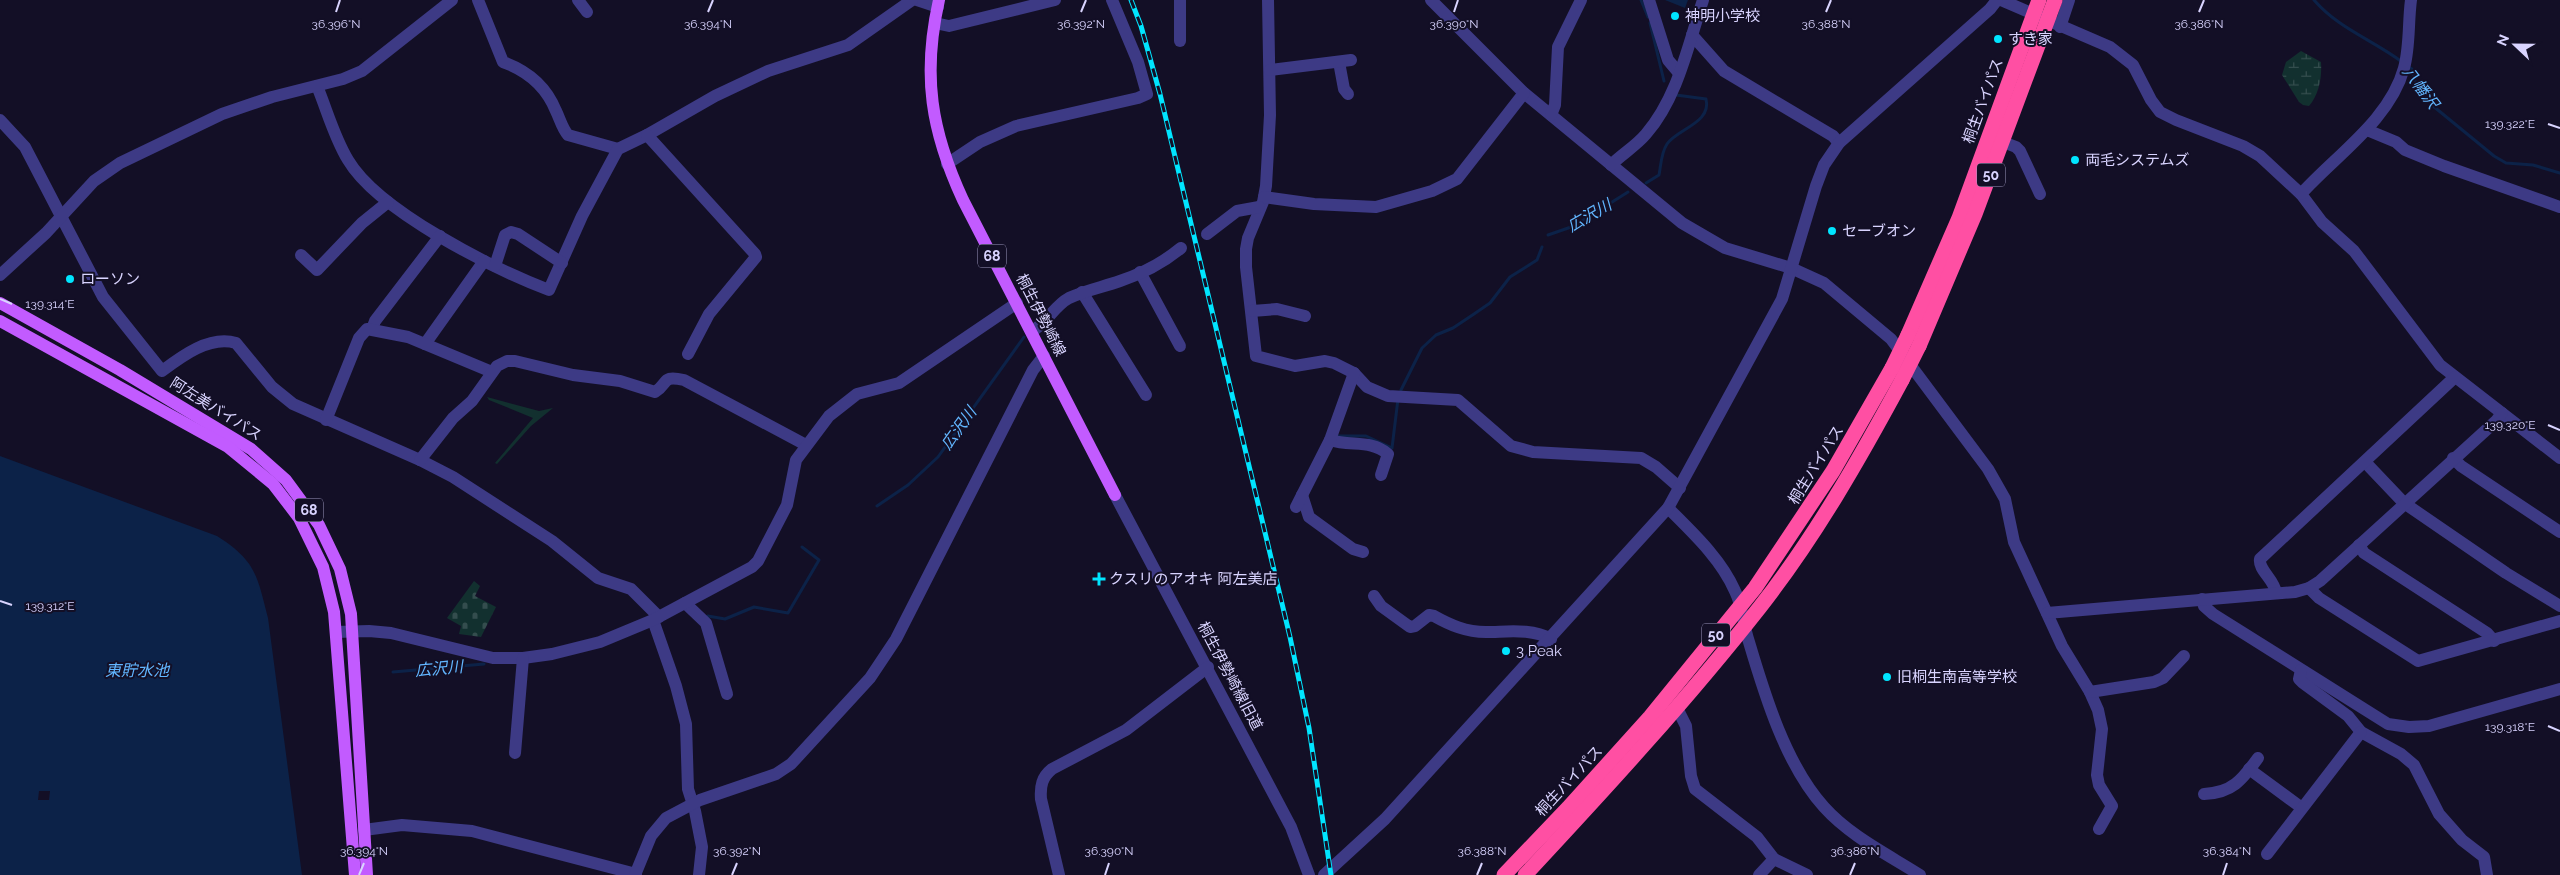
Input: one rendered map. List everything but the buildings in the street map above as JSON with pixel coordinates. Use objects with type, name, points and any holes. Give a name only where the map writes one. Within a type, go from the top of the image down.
[{"type":"highway","name":"50","points":[[1525,875],[1678,708],[1760,606],[1822,518],[1902,380],[1953,270],[2003,142],[2054,23],[2056,0]]},
{"type":"highway","name":"桐生バイパス","points":[[1504,875],[1567,810],[1643,724],[1741,606],[1804,518],[1860,425],[1892,368],[1908,334],[1956,226],[2036,6]]},
{"type":"main road","name":"桐生伊勢崎線","points":[[938,4],[934,23],[931,93],[936,130],[947,164],[963,200],[1116,495]]},
{"type":"main road","name":"阿左美バイパス","points":[[0,303],[212,424],[251,449],[275,469],[308,508],[331,549],[346,588],[353,631],[367,875]]},
{"type":"main road","name":"阿左美バイパス","points":[[0,321],[213,438],[249,462],[273,484],[300,518],[316,549],[329,590],[336,632],[355,875]]},
{"type":"street","points":[[0,276],[61,217],[94,181],[120,163],[218,116],[272,97],[317,86],[362,70],[452,0]]},
{"type":"street","points":[[478,0],[503,62],[522,71],[541,86],[552,101],[568,136],[618,149]]},
{"type":"street","points":[[578,0],[588,12]]},
{"type":"street","points":[[317,86],[348,161],[388,202],[440,236],[490,263],[549,290],[582,216],[618,149],[647,135],[715,96],[768,71],[848,45],[912,0]]},
{"type":"street","points":[[917,0],[938,4]]},
{"type":"street","points":[[934,23],[948,26],[1055,0]]},
{"type":"street","points":[[947,164],[980,142],[1016,126],[1145,96],[1146,90],[1138,62],[1112,0]]},
{"type":"street","points":[[1180,0],[1180,41]]},
{"type":"street","points":[[1431,0],[1524,93],[1682,223],[1711,241],[1791,268],[1830,286],[1891,339],[1920,375],[1959,431],[1979,454],[2005,499],[2014,542],[2062,646],[2090,692],[2098,710],[2102,729],[2098,780],[2112,806],[2098,829]]},
{"type":"street","points":[[1551,115],[1555,105],[1558,47],[1580,0]]},
{"type":"street","points":[[1649,0],[1668,60],[1679,73]]},
{"type":"street","points":[[1611,164],[1635,145],[1654,124],[1669,99],[1703,0]]},
{"type":"street","points":[[1324,875],[1385,819],[1551,639],[1668,508],[1778,308],[1824,165],[1839,143],[1990,9],[1997,0]]},
{"type":"street","points":[[2001,0],[2036,6],[2054,23],[2120,53],[2133,65],[2151,100],[2160,112],[2252,151],[2301,194],[2322,222],[2354,251],[2432,357],[2560,458]]},
{"type":"street","points":[[2054,23],[2069,0]]},
{"type":"street","points":[[2301,194],[2334,160],[2368,130],[2392,94],[2405,62],[2411,0]]},
{"type":"street","points":[[1272,1],[1270,115],[1262,202],[1248,238],[1246,249],[1246,267],[1256,356],[1295,366],[1325,361],[1334,363],[1354,373],[1367,387],[1388,396],[1458,400],[1511,446],[1533,452],[1642,458],[1656,467],[1680,488]]},
{"type":"street","points":[[1692,35],[1724,71],[1832,136],[1839,143]]},
{"type":"street","points":[[1270,70],[1345,61],[1344,89],[1348,94]]},
{"type":"street","points":[[1207,234],[1237,211],[1262,202],[1376,207],[1432,191],[1457,180],[1524,93]]},
{"type":"street","points":[[0,120],[26,148],[103,297],[162,371],[202,346],[222,341],[236,343],[282,396],[326,420],[420,460],[462,482],[552,541],[598,578],[631,589],[656,619],[683,710],[688,753],[688,789],[702,847],[699,875]]},
{"type":"street","points":[[2368,130],[2396,142],[2405,150],[2444,166],[2560,206]]},
{"type":"street","points":[[647,135],[756,257],[709,314],[688,354]]},
{"type":"street","points":[[2003,142],[2020,150],[2040,194]]},
{"type":"street","points":[[301,255],[317,270],[362,223],[388,202]]},
{"type":"street","points":[[424,344],[490,263],[505,235],[511,232],[518,234],[562,263]]},
{"type":"street","points":[[372,330],[376,321],[440,236]]},
{"type":"street","points":[[1032,331],[1039,327],[1062,302],[1082,292],[1140,272],[1173,255],[1181,248]]},
{"type":"street","points":[[1140,272],[1180,346]]},
{"type":"street","points":[[1082,292],[1146,395]]},
{"type":"street","points":[[336,632],[369,631],[412,637],[493,658],[523,658],[592,644],[656,619],[752,567],[758,561],[787,505],[796,460],[829,416],[857,394],[899,383],[1017,303]]},
{"type":"street","points":[[1252,311],[1277,309],[1305,316]]},
{"type":"street","points":[[326,420],[362,333],[367,329],[404,336],[492,372]]},
{"type":"street","points":[[364,830],[402,825],[472,831],[635,874],[658,825],[671,815],[692,804],[783,770],[870,678],[896,639],[1033,370],[1044,356]]},
{"type":"street","points":[[420,460],[453,418],[472,402],[492,372],[502,363],[515,361],[573,375],[620,381],[655,392],[666,379],[673,377],[684,380],[806,445]]},
{"type":"street","points":[[1354,373],[1330,440],[1299,501],[1310,517],[1353,549],[1363,552]]},
{"type":"street","points":[[2276,593],[2274,584],[2260,565],[2260,558],[2455,377]]},
{"type":"street","points":[[2047,613],[2276,593],[2309,588],[2359,545],[2502,413]]},
{"type":"street","points":[[1330,440],[1339,443],[1370,443],[1383,450],[1388,454],[1381,475]]},
{"type":"street","points":[[2453,458],[2461,466],[2560,532]]},
{"type":"street","points":[[2365,462],[2404,503],[2506,573],[2560,606]]},
{"type":"street","name":"桐生伊勢崎線旧道","points":[[1116,495],[1291,827],[1309,875]]},
{"type":"street","points":[[1668,508],[1725,570],[1741,606],[1744,626],[1763,685],[1788,750],[1796,768],[1822,806],[1846,828],[1920,875]]},
{"type":"street","points":[[2359,545],[2364,553],[2487,634],[2494,641]]},
{"type":"street","points":[[2309,588],[2334,608],[2418,661],[2560,621]]},
{"type":"street","points":[[1374,596],[1381,606],[1410,627],[1415,626],[1429,615],[1465,630],[1485,632],[1512,630],[1551,639]]},
{"type":"street","points":[[2202,600],[2204,606],[2213,614],[2388,724],[2409,727],[2429,726],[2560,689]]},
{"type":"street","points":[[686,603],[706,622],[727,694]]},
{"type":"street","points":[[2090,692],[2154,682],[2170,672],[2184,656]]},
{"type":"street","points":[[515,753],[523,658]]},
{"type":"street","points":[[1059,875],[1041,799],[1040,789],[1044,776],[1052,769],[1126,730],[1208,667]]},
{"type":"street","points":[[2301,670],[2299,679],[2303,684],[2348,716],[2361,732],[2401,754],[2414,765],[2439,814],[2462,840],[2484,857],[2488,875]]},
{"type":"street","points":[[1678,708],[1686,726],[1691,776],[1695,789],[1701,796],[1758,837],[1774,859],[1807,875]]},
{"type":"street","points":[[2267,854],[2361,732]]},
{"type":"street","points":[[2204,794],[2225,791],[2249,770],[2258,758]]},
{"type":"street","points":[[2249,770],[2302,808]]},
{"type":"street","points":[[1759,875],[1774,859]]},
{"type":"green space","points":[[2301,51],[2321,62],[2319,85],[2309,106],[2299,102],[2282,75],[2286,62]]},
{"type":"green space","points":[[487,397],[539,411],[553,408],[531,426],[497,464],[495,463],[533,418],[489,400]]},
{"type":"green space","points":[[474,581],[480,586],[475,596],[496,607],[481,637],[459,634],[461,626],[447,618]]},
{"type":"water","points":[[1665,0],[1688,0],[1685,8]]},
{"type":"water","name":"東貯水池","points":[[0,456],[217,536],[240,553],[253,570],[268,618],[302,875],[0,875]],"holes":[[[39,791],[50,791],[49,800],[38,800]]]},
{"type":"waterway","name":"広沢川","points":[[1641,0],[1648,17]]},
{"type":"waterway","name":"八幡沢","points":[[2314,0],[2345,27],[2402,62]]},
{"type":"waterway","name":"広沢川","points":[[1650,23],[1664,81]]},
{"type":"waterway","name":"八幡沢","points":[[2407,66],[2412,69],[2416,85],[2433,106],[2494,156],[2506,163],[2533,165],[2560,173]]},
{"type":"waterway","name":"広沢川","points":[[1646,183],[1659,175],[1662,155],[1667,144],[1699,120],[1704,114],[1706,99],[1676,95]]},
{"type":"waterway","name":"広沢川","points":[[1548,235],[1574,226],[1628,192]]},
{"type":"waterway","points":[[1401,390],[1422,348],[1436,335],[1453,328],[1490,303],[1510,277],[1537,260],[1542,247]]},
{"type":"waterway","name":"広沢川","points":[[877,506],[908,485],[938,457],[1024,337]]},
{"type":"waterway","points":[[1338,436],[1366,436],[1392,448],[1398,399]]},
{"type":"waterway","points":[[708,616],[725,619],[754,607],[788,613],[819,560],[802,547]]},
{"type":"waterway","name":"広沢川","points":[[393,672],[484,664]]},
{"type":"railway","points":[[1131,0],[1141,26],[1160,94],[1290,637],[1309,728],[1331,875]]},
{"type":"place","name":"神明小学校","points":[[1675,16]]},
{"type":"place","name":"すき家","points":[[1998,39]]},
{"type":"place","name":"両毛システムズ","points":[[2075,160]]},
{"type":"place","name":"セーブオン","points":[[1832,231]]},
{"type":"place","name":"ローソン","points":[[70,279]]},
{"type":"place","name":"クスリのアオキ 阿左美店","points":[[1099,579]]},
{"type":"place","name":"3 Peak","points":[[1506,651]]},
{"type":"place","name":"旧桐生南高等学校","points":[[1887,677]]}]
